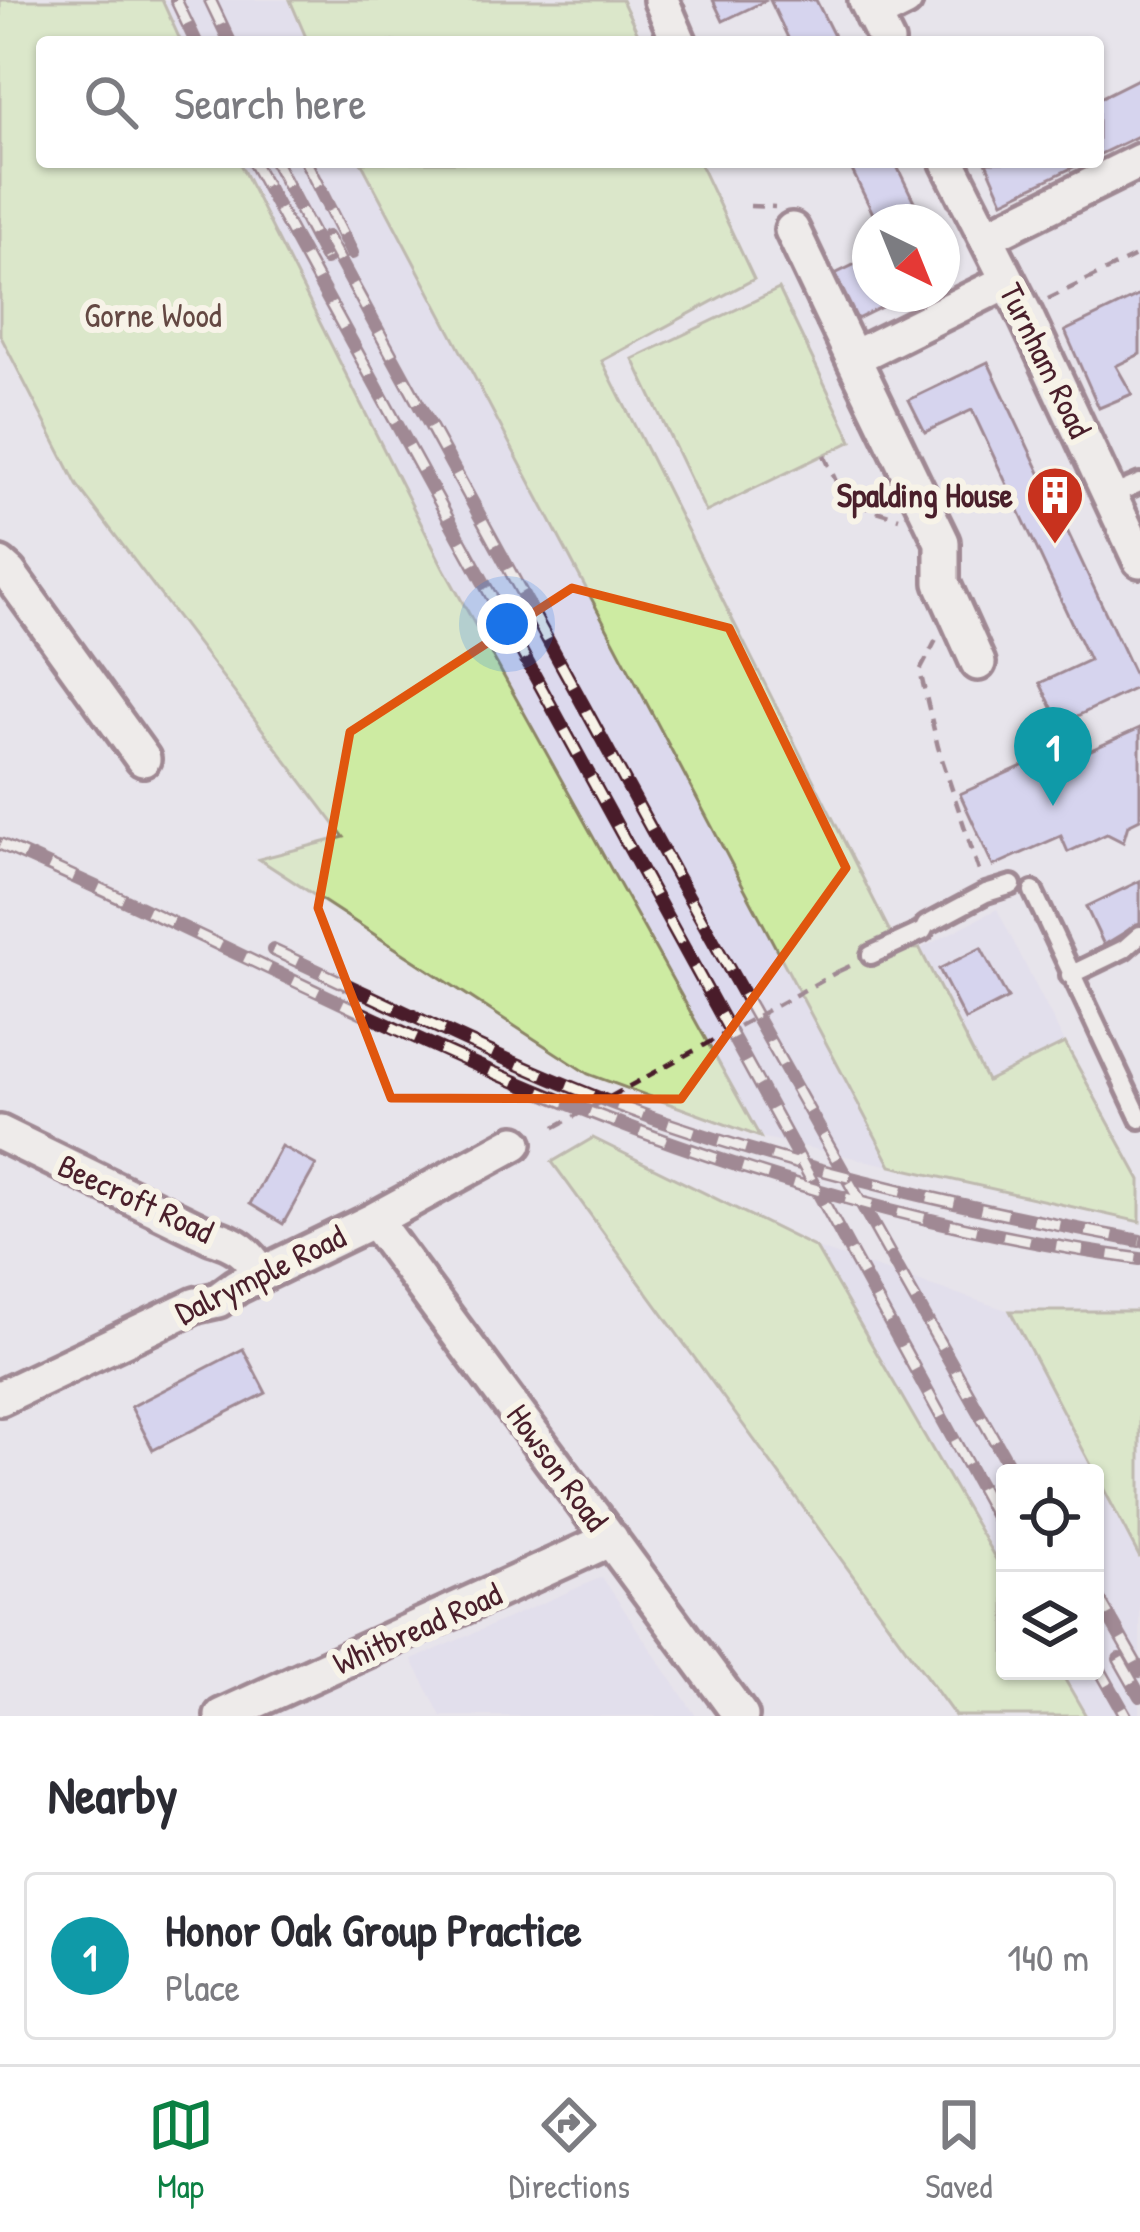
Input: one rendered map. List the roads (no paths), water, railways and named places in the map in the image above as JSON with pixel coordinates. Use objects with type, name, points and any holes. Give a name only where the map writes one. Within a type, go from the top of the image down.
[{"type":"street","points":[[662,0],[677,36]]},
{"type":"street","points":[[876,19],[904,0]]},
{"type":"street","points":[[986,237],[1140,161]]},
{"type":"street","name":"Turnham Road","points":[[951,168],[1016,296],[1125,490],[1140,560]]},
{"type":"street","points":[[792,230],[942,542],[942,583],[977,663]]},
{"type":"street","points":[[853,358],[1016,296]]},
{"type":"street","points":[[0,566],[143,759]]},
{"type":"street","name":"Beecroft Road","points":[[0,1133],[211,1236],[234,1242],[262,1274]]},
{"type":"street","name":"Dalrymple Road","points":[[0,1398],[196,1305],[218,1300],[515,1143]]},
{"type":"street","name":"Howson Road","points":[[374,1220],[741,1716]]},
{"type":"street","name":"Whitbread Road","points":[[222,1716],[611,1539]]},
{"type":"lane","points":[[871,955],[909,934],[916,935],[986,893],[1012,885]]},
{"type":"lane","points":[[1033,891],[1140,1119]]},
{"type":"lane","points":[[1070,976],[1124,949],[1140,935]]},
{"type":"railway","points":[[176,0],[193,36]]},
{"type":"railway","points":[[210,0],[227,36]]},
{"type":"railway","points":[[256,168],[996,1517]]},
{"type":"railway","points":[[278,168],[326,259]]},
{"type":"railway","points":[[309,168],[352,253]]},
{"type":"railway","points":[[327,237],[678,878],[1008,1464]]},
{"type":"railway","points":[[0,844],[433,1045],[651,1135],[892,1210],[974,1230],[1140,1259]]},
{"type":"railway","points":[[273,950],[515,1063],[664,1122],[900,1190],[1140,1241]]},
{"type":"railway","points":[[1104,1608],[1140,1671]]},
{"type":"railway","points":[[1119,1659],[1140,1696]]},
{"type":"railway","points":[[1104,1677],[1126,1716]]},
{"type":"place","name":"Spalding House","points":[[1055,546]]},
{"type":"place","name":"Honor Oak Group Practice","points":[[1053,806]]},
{"type":"park label","name":"Gorne Wood","points":[[153,315]]}]
